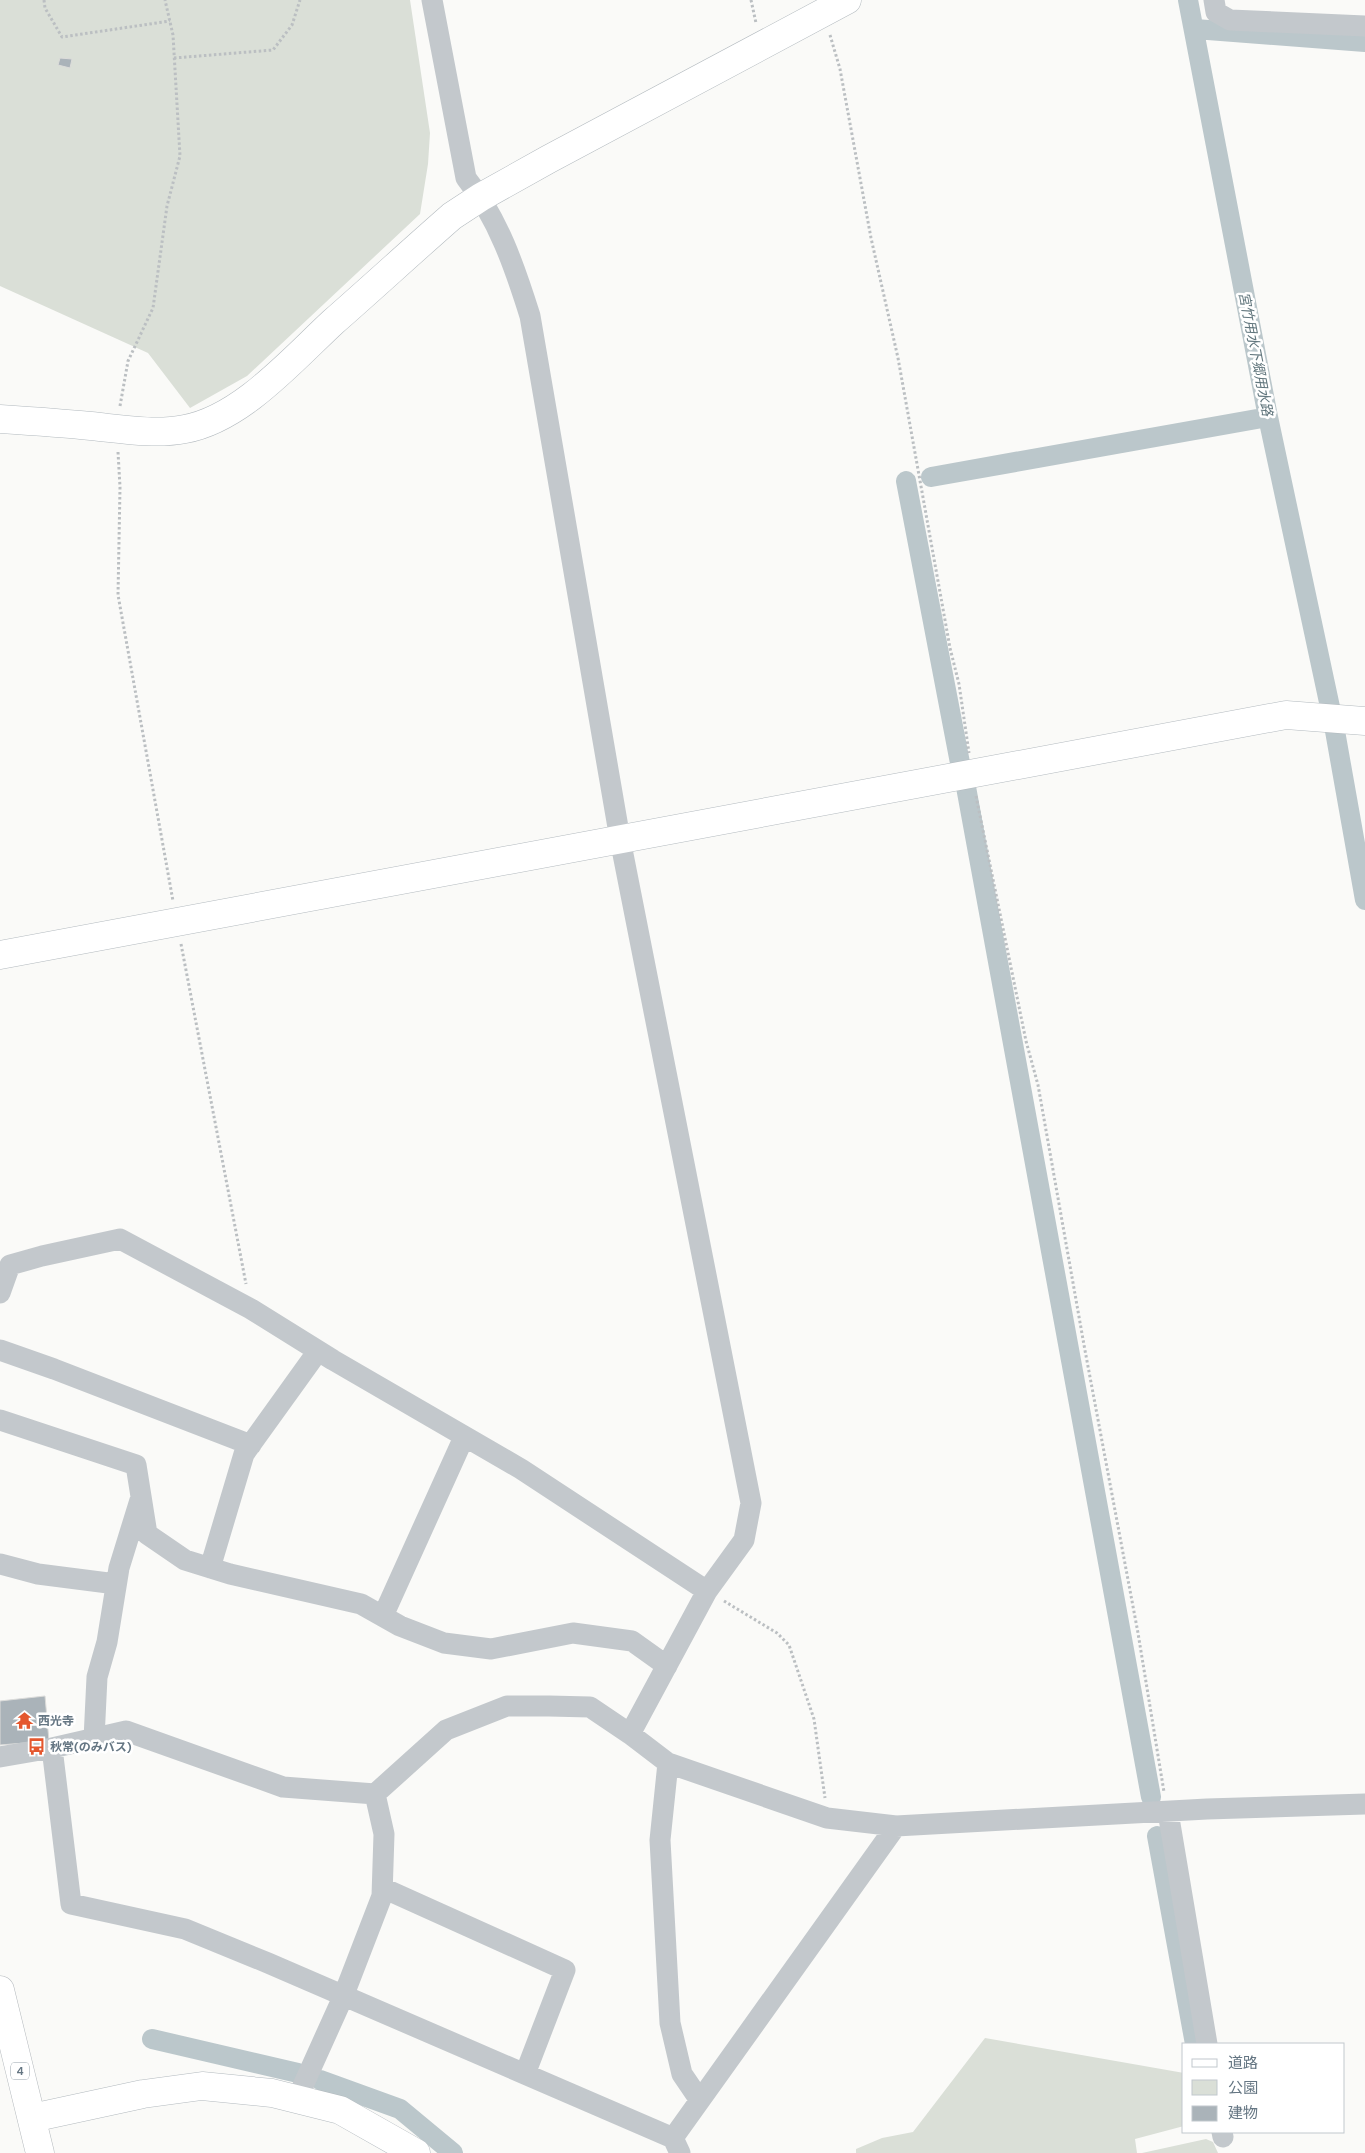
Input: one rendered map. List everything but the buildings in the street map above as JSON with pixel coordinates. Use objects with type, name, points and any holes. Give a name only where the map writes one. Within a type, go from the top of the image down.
[{"type":"street","points":[[432,0],[466,178],[481,197],[515,267],[530,316],[620,839],[751,1503],[744,1540],[707,1591],[630,1734]]},
{"type":"street","points":[[0,419],[116,429],[167,431],[184,430],[202,425],[227,413],[284,368],[452,216],[481,197],[847,0]]},
{"type":"street","points":[[1214,0],[1216,12],[1230,20],[1365,26]]},
{"type":"street","points":[[0,955],[1286,715],[1365,721]]},
{"type":"street","points":[[0,1293],[10,1265],[120,1239],[251,1309],[318,1351],[521,1470],[707,1591]]},
{"type":"street","points":[[0,1350],[251,1445]]},
{"type":"street","points":[[210,1568],[244,1454],[318,1351]]},
{"type":"street","points":[[0,1420],[136,1465],[147,1534],[185,1560],[210,1568],[361,1604],[400,1626],[444,1644],[491,1649],[573,1633],[632,1641],[667,1666]]},
{"type":"street","points":[[383,1616],[464,1437]]},
{"type":"street","points":[[94,1739],[97,1677],[107,1642],[119,1568],[141,1498]]},
{"type":"street","points":[[0,1564],[38,1574],[116,1584]]},
{"type":"street","points":[[0,1756],[52,1748],[126,1731],[283,1787],[375,1794],[446,1730],[507,1706],[590,1708],[630,1734],[668,1763],[827,1818],[896,1826],[1365,1804]]},
{"type":"street","points":[[52,1748],[71,1904],[185,1929],[525,2074],[677,2145],[699,2100],[896,1826]]},
{"type":"street","points":[[668,1763],[660,1840],[670,2023],[682,2074],[699,2100]]},
{"type":"street","points":[[296,2099],[343,1996],[382,1896],[384,1834],[375,1794]]},
{"type":"street","points":[[1168,1812],[1207,2043]]},
{"type":"street","points":[[383,1888],[565,1970],[525,2074]]},
{"type":"street","name":"4","points":[[0,1990],[40,2153]]},
{"type":"street","points":[[32,2118],[143,2094],[202,2086],[272,2093],[340,2110],[416,2153]]},
{"type":"path","points":[[44,0],[45,8],[62,36],[170,21]]},
{"type":"path","points":[[165,0],[170,21],[174,58],[180,156],[167,206],[153,308],[128,361],[116,429],[120,487],[118,595],[176,922],[251,1309]]},
{"type":"path","points":[[174,58],[273,50],[292,26],[300,0]]},
{"type":"path","points":[[823,13],[840,69],[871,238],[898,358],[950,648],[959,684],[972,774],[1026,1041],[1038,1085],[1082,1335],[1138,1633],[1168,1812]]},
{"type":"path","points":[[707,1591],[777,1633],[789,1645],[814,1719],[827,1818]]},
{"type":"green space","points":[[0,0],[410,0],[430,133],[428,164],[420,214],[247,376],[190,408],[148,353],[0,286]]},
{"type":"green space","points":[[985,2038],[1182,2073],[1182,2127],[1135,2139],[1137,2153],[856,2153],[856,2149],[882,2138],[913,2132]]},
{"type":"green space","points":[[1206,2139],[1213,2142],[1218,2153],[1142,2153]]},
{"type":"waterway","name":"宮竹用水下郷用水路","points":[[1188,0],[1268,417],[1330,707]]},
{"type":"waterway","points":[[1195,29],[1365,42]]},
{"type":"waterway","points":[[931,477],[1268,417]]},
{"type":"waterway","points":[[906,481],[960,763]]},
{"type":"waterway","name":"宮竹用水下郷用水路","points":[[1335,731],[1365,900]]},
{"type":"waterway","points":[[966,787],[1151,1797]]},
{"type":"waterway","points":[[1157,1836],[1195,2043]]},
{"type":"waterway","points":[[152,2039],[298,2073]]},
{"type":"waterway","points":[[320,2080],[400,2109],[453,2153]]},
{"type":"place","name":"西光寺","points":[[24,1721]]},
{"type":"place","name":"秋常(のみバス)","points":[[36,1747]]}]
